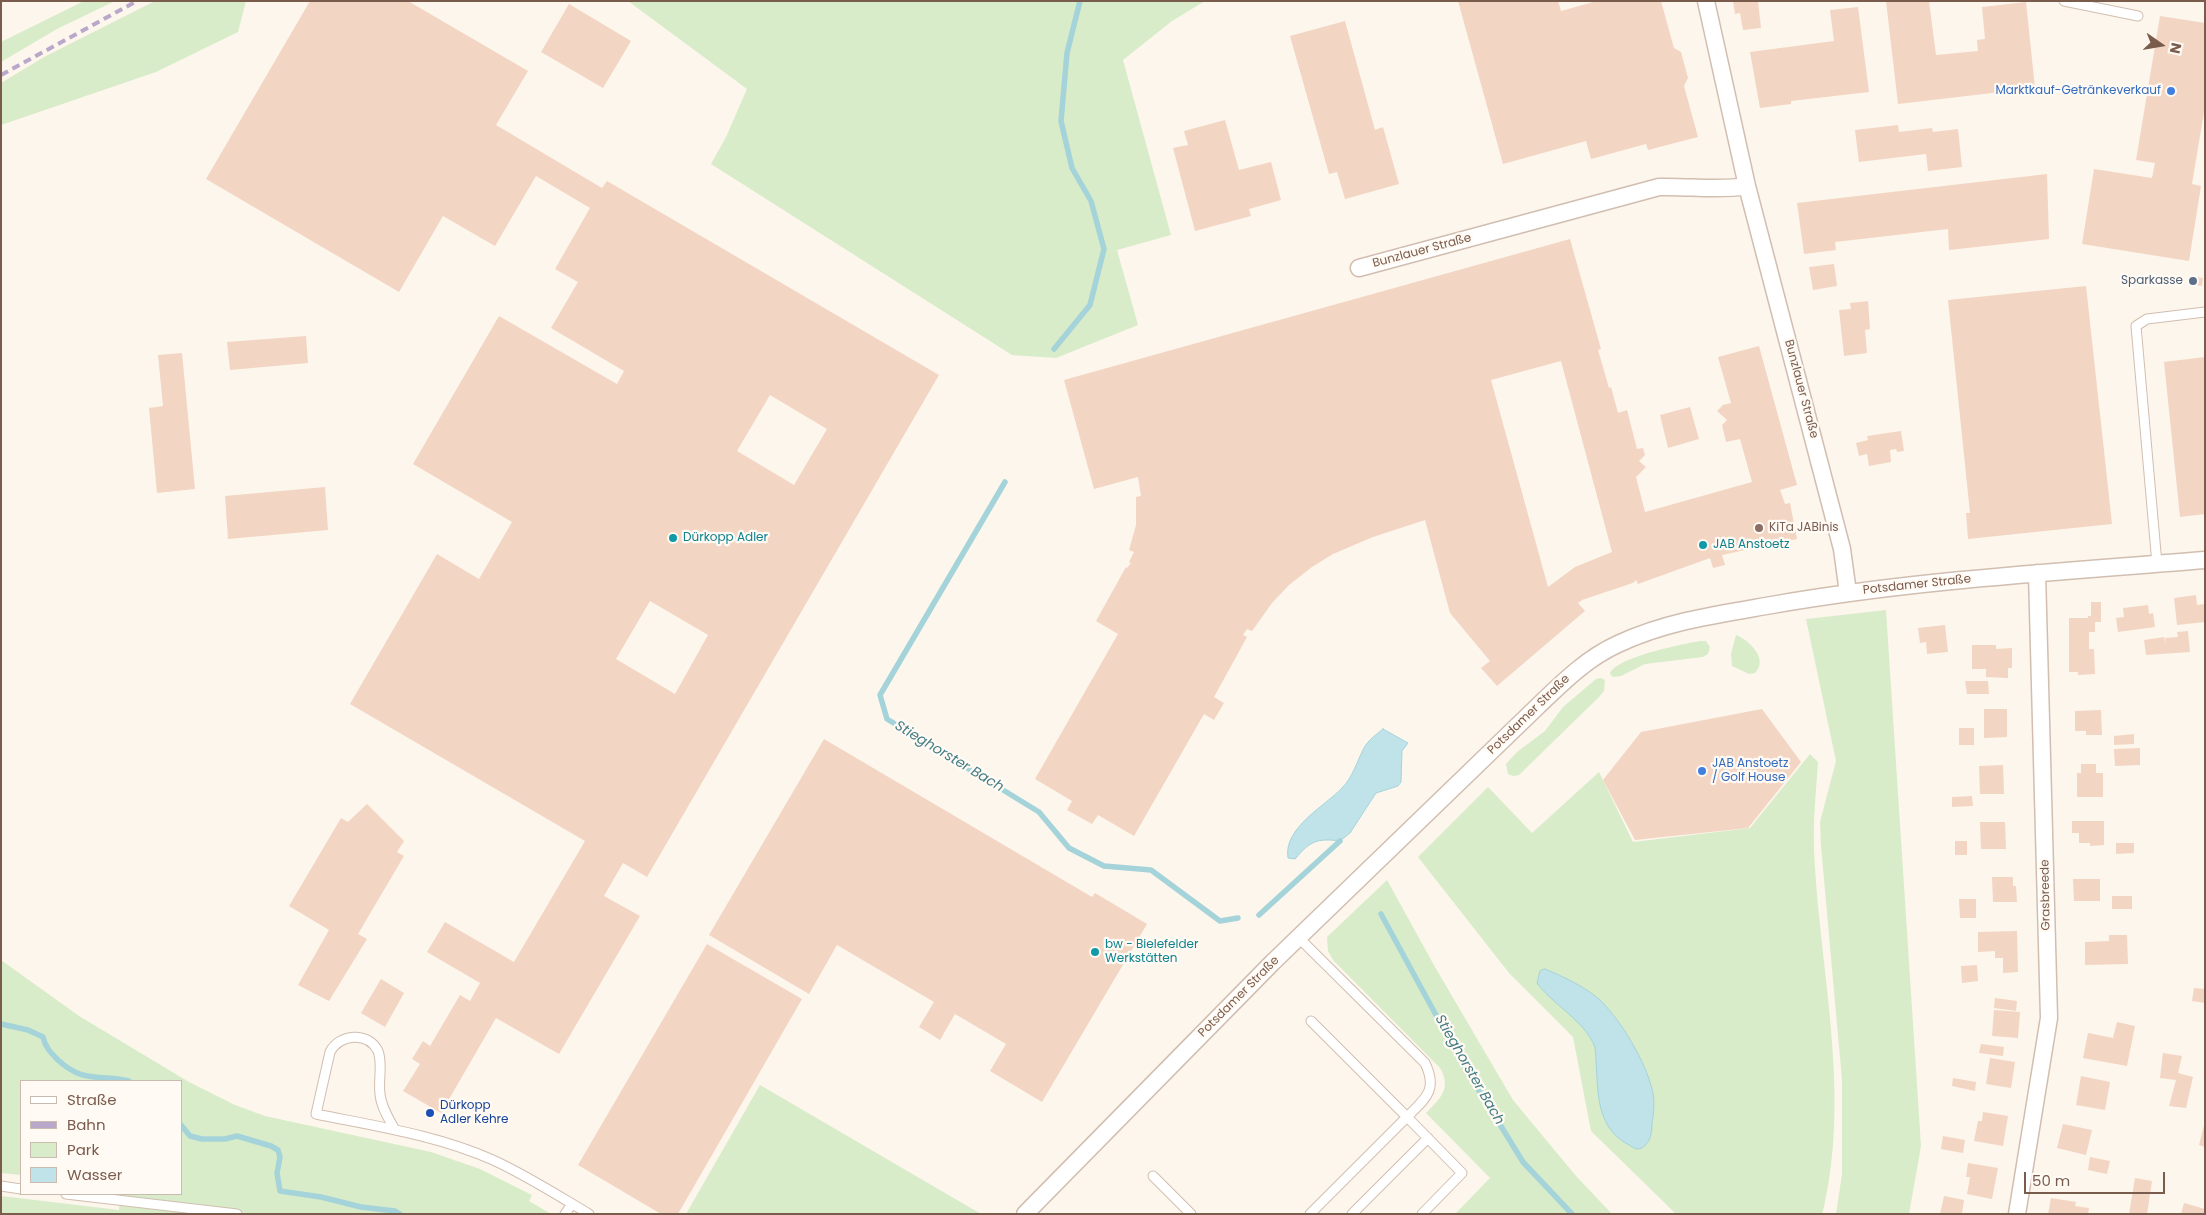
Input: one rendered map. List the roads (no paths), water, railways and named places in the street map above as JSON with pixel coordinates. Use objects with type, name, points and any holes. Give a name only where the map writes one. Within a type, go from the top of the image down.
[{"type":"street","name":"Bunzlauer Straße","points":[[1706,1],[1747,186],[1840,540],[1848,593]]},
{"type":"street","name":"Bunzlauer Straße","points":[[1359,268],[1659,187],[1721,190],[1747,186]]},
{"type":"street","name":"Potsdamer Straße","points":[[1025,1214],[1298,938],[1572,674],[1602,652],[1636,636],[1672,624],[1730,612],[1848,593],[2037,574],[2205,560]]},
{"type":"street","name":"Grasbreede","points":[[2017,1214],[2049,1018],[2037,574]]},
{"type":"lane","points":[[2064,1],[2138,16]]},
{"type":"lane","points":[[2157,564],[2136,326],[2147,319],[2205,312]]},
{"type":"lane","points":[[1298,938],[1425,1063],[1430,1074],[1431,1086],[1426,1098],[1310,1214]]},
{"type":"lane","points":[[1311,1021],[1462,1173],[1422,1214]]},
{"type":"lane","points":[[395,1130],[380,1096],[380,1060],[378,1050],[371,1043],[361,1038],[350,1037],[339,1040],[334,1044],[330,1052],[316,1114],[447,1143],[491,1159],[518,1172],[589,1214]]},
{"type":"lane","points":[[1352,1214],[1428,1138]]},
{"type":"lane","points":[[1153,1176],[1191,1214]]},
{"type":"lane","points":[[1,1186],[20,1188]]},
{"type":"lane","points":[[75,1195],[237,1214]]},
{"type":"lane","points":[[565,1214],[572,1204]]},
{"type":"water","points":[[1383,729],[1408,743],[1402,751],[1401,782],[1398,786],[1376,793],[1350,833],[1340,841],[1325,840],[1314,842],[1305,848],[1295,859],[1288,858],[1288,847],[1298,827],[1346,784],[1366,745]]},
{"type":"water","points":[[1545,969],[1582,987],[1601,1001],[1632,1042],[1649,1078],[1654,1102],[1650,1136],[1646,1145],[1641,1148],[1636,1149],[1629,1145],[1617,1137],[1609,1127],[1600,1103],[1595,1047],[1584,1029],[1537,983],[1540,971]]},
{"type":"waterway","points":[[1054,349],[1090,305],[1104,249],[1091,201],[1072,168],[1061,121],[1067,53],[1080,1]]},
{"type":"waterway","name":"Stieghorster Bach","points":[[1005,482],[880,695],[887,719],[1039,812],[1069,848],[1104,866],[1151,870],[1220,921],[1238,918]]},
{"type":"waterway","name":"Stieghorster Bach","points":[[1259,915],[1340,841]]},
{"type":"waterway","name":"Stieghorster Bach","points":[[1381,914],[1461,1061],[1523,1162],[1572,1214]]},
{"type":"waterway","points":[[1,1024],[28,1030],[43,1037],[53,1055],[67,1068],[92,1077],[124,1080]]},
{"type":"waterway","points":[[182,1126],[190,1136],[202,1139],[225,1139],[237,1136],[271,1146],[278,1150],[280,1157],[277,1173],[280,1191],[321,1197],[361,1207],[395,1211],[400,1214]]},
{"type":"railway","points":[[1,75],[137,1]]},
{"type":"place","name":"Marktkauf-Getränkeverkauf","points":[[2171,91]]},
{"type":"place","name":"Sparkasse","points":[[2193,281]]},
{"type":"place","name":"KiTa JABinis","points":[[1759,528]]},
{"type":"place","name":"Dürkopp Adler","points":[[673,538]]},
{"type":"place","name":"JAB Anstoetz","points":[[1703,545]]},
{"type":"place","name":"JAB Anstoetz / Golf House","points":[[1702,771]]},
{"type":"place","name":"bw - Bielefelder Werkstätten","points":[[1095,952]]},
{"type":"place","name":"Dürkopp Adler Kehre","points":[[430,1113]]}]
